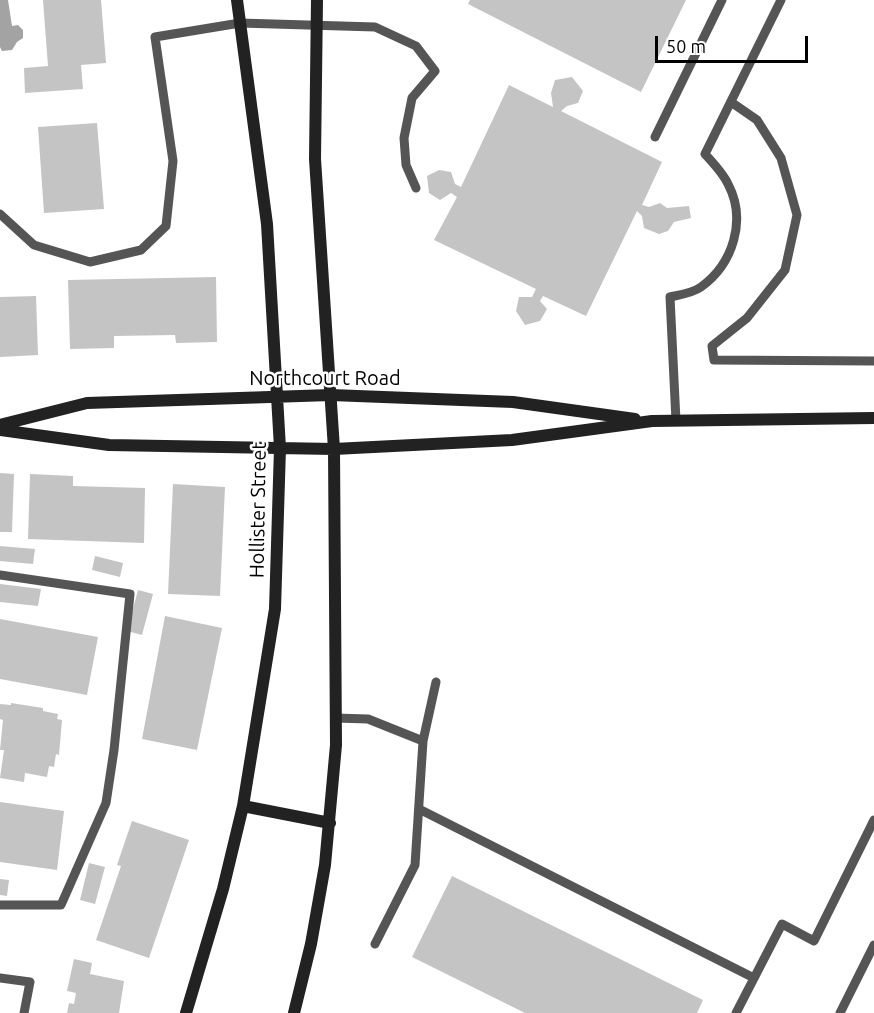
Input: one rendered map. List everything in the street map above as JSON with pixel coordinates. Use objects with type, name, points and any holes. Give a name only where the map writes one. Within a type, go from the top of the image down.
[{"type":"main road","name":"Hollister Street","points":[[186,1013],[224,889],[243,806],[275,609],[280,448],[267,224],[237,0]]},
{"type":"main road","points":[[294,1013],[311,944],[325,866],[336,745],[334,449],[315,159],[317,0]]},
{"type":"main road","name":"Northcourt Road","points":[[0,425],[87,403],[330,395],[513,402],[652,421]]},
{"type":"main road","name":"Northcourt Road","points":[[0,430],[109,445],[334,449],[512,440],[652,421],[874,418]]},
{"type":"main road","points":[[243,806],[330,823]]},
{"type":"lane","points":[[655,137],[722,0]]},
{"type":"lane","points":[[676,421],[670,297],[699,289],[720,271],[733,247],[738,215],[729,184],[705,154],[781,0]]},
{"type":"lane","points":[[0,214],[34,245],[90,262],[141,250],[166,226],[173,161],[155,37],[240,23],[375,27],[416,46],[435,71],[412,98],[404,138],[406,165],[416,188]]},
{"type":"lane","points":[[730,102],[757,120],[781,158],[797,215],[785,270],[747,318],[712,346],[714,360],[874,361]]},
{"type":"lane","points":[[0,575],[130,594],[114,750],[106,803],[61,905],[0,905]]},
{"type":"lane","points":[[375,944],[415,865],[423,741],[436,682]]},
{"type":"lane","points":[[335,718],[368,719],[423,741]]},
{"type":"lane","points":[[419,808],[754,978]]},
{"type":"lane","points":[[736,1013],[782,924],[814,941],[874,820]]},
{"type":"lane","points":[[840,1013],[874,945]]},
{"type":"lane","points":[[0,978],[30,982],[24,1013]]},
{"type":"shaded area","points":[[0,0],[8,0],[12,26],[18,25],[23,30],[23,38],[12,50],[2,51],[0,47]]},
{"type":"building","points":[[43,0],[101,0],[106,63],[81,65],[83,89],[25,93],[24,68],[48,66]]},
{"type":"building","points":[[470,0],[686,0],[641,92],[468,4]]},
{"type":"building","points":[[572,77],[583,91],[578,103],[567,106],[561,111],[662,162],[642,205],[649,207],[660,203],[667,208],[689,206],[691,218],[674,222],[668,231],[659,234],[644,228],[642,216],[637,211],[586,316],[543,296],[540,301],[547,309],[540,321],[525,325],[516,311],[519,297],[532,297],[536,289],[434,240],[457,197],[451,193],[440,200],[429,193],[427,176],[439,170],[451,172],[455,184],[461,187],[509,85],[553,107],[551,93],[555,80]]},
{"type":"building","points":[[97,123],[104,209],[44,213],[38,127]]},
{"type":"building","points":[[216,277],[217,342],[176,343],[175,335],[114,336],[114,348],[70,349],[68,280]]},
{"type":"building","points":[[36,296],[38,355],[0,357],[0,297]]},
{"type":"building","points":[[0,473],[14,474],[12,532],[0,532]]},
{"type":"building","points":[[30,474],[73,476],[73,486],[145,488],[144,543],[28,539]]},
{"type":"building","points":[[173,484],[225,487],[220,596],[168,594]]},
{"type":"building","points":[[0,546],[35,549],[33,564],[0,561]]},
{"type":"building","points":[[95,556],[123,563],[120,577],[92,570]]},
{"type":"building","points":[[0,584],[41,589],[38,606],[0,602]]},
{"type":"building","points":[[138,590],[153,594],[142,635],[127,631]]},
{"type":"building","points":[[165,616],[222,628],[197,750],[142,739]]},
{"type":"building","points":[[0,619],[98,637],[87,695],[0,679]]},
{"type":"building","points":[[11,703],[43,708],[43,711],[58,714],[57,719],[62,720],[59,755],[56,754],[54,767],[49,766],[47,777],[25,773],[24,782],[0,778],[4,750],[0,750],[3,720],[0,719],[0,704],[11,705]]},
{"type":"building","points":[[0,802],[64,811],[57,870],[0,862]]},
{"type":"building","points":[[132,821],[189,840],[149,958],[96,940],[121,866],[117,865]]},
{"type":"building","points":[[89,863],[105,867],[95,904],[80,900]]},
{"type":"building","points":[[452,876],[703,1000],[697,1013],[525,1013],[412,957]]},
{"type":"building","points":[[0,879],[9,880],[7,896],[0,895]]},
{"type":"building","points":[[74,959],[92,963],[90,974],[124,981],[119,1013],[67,1013],[69,1003],[74,1004],[76,993],[67,991]]}]
